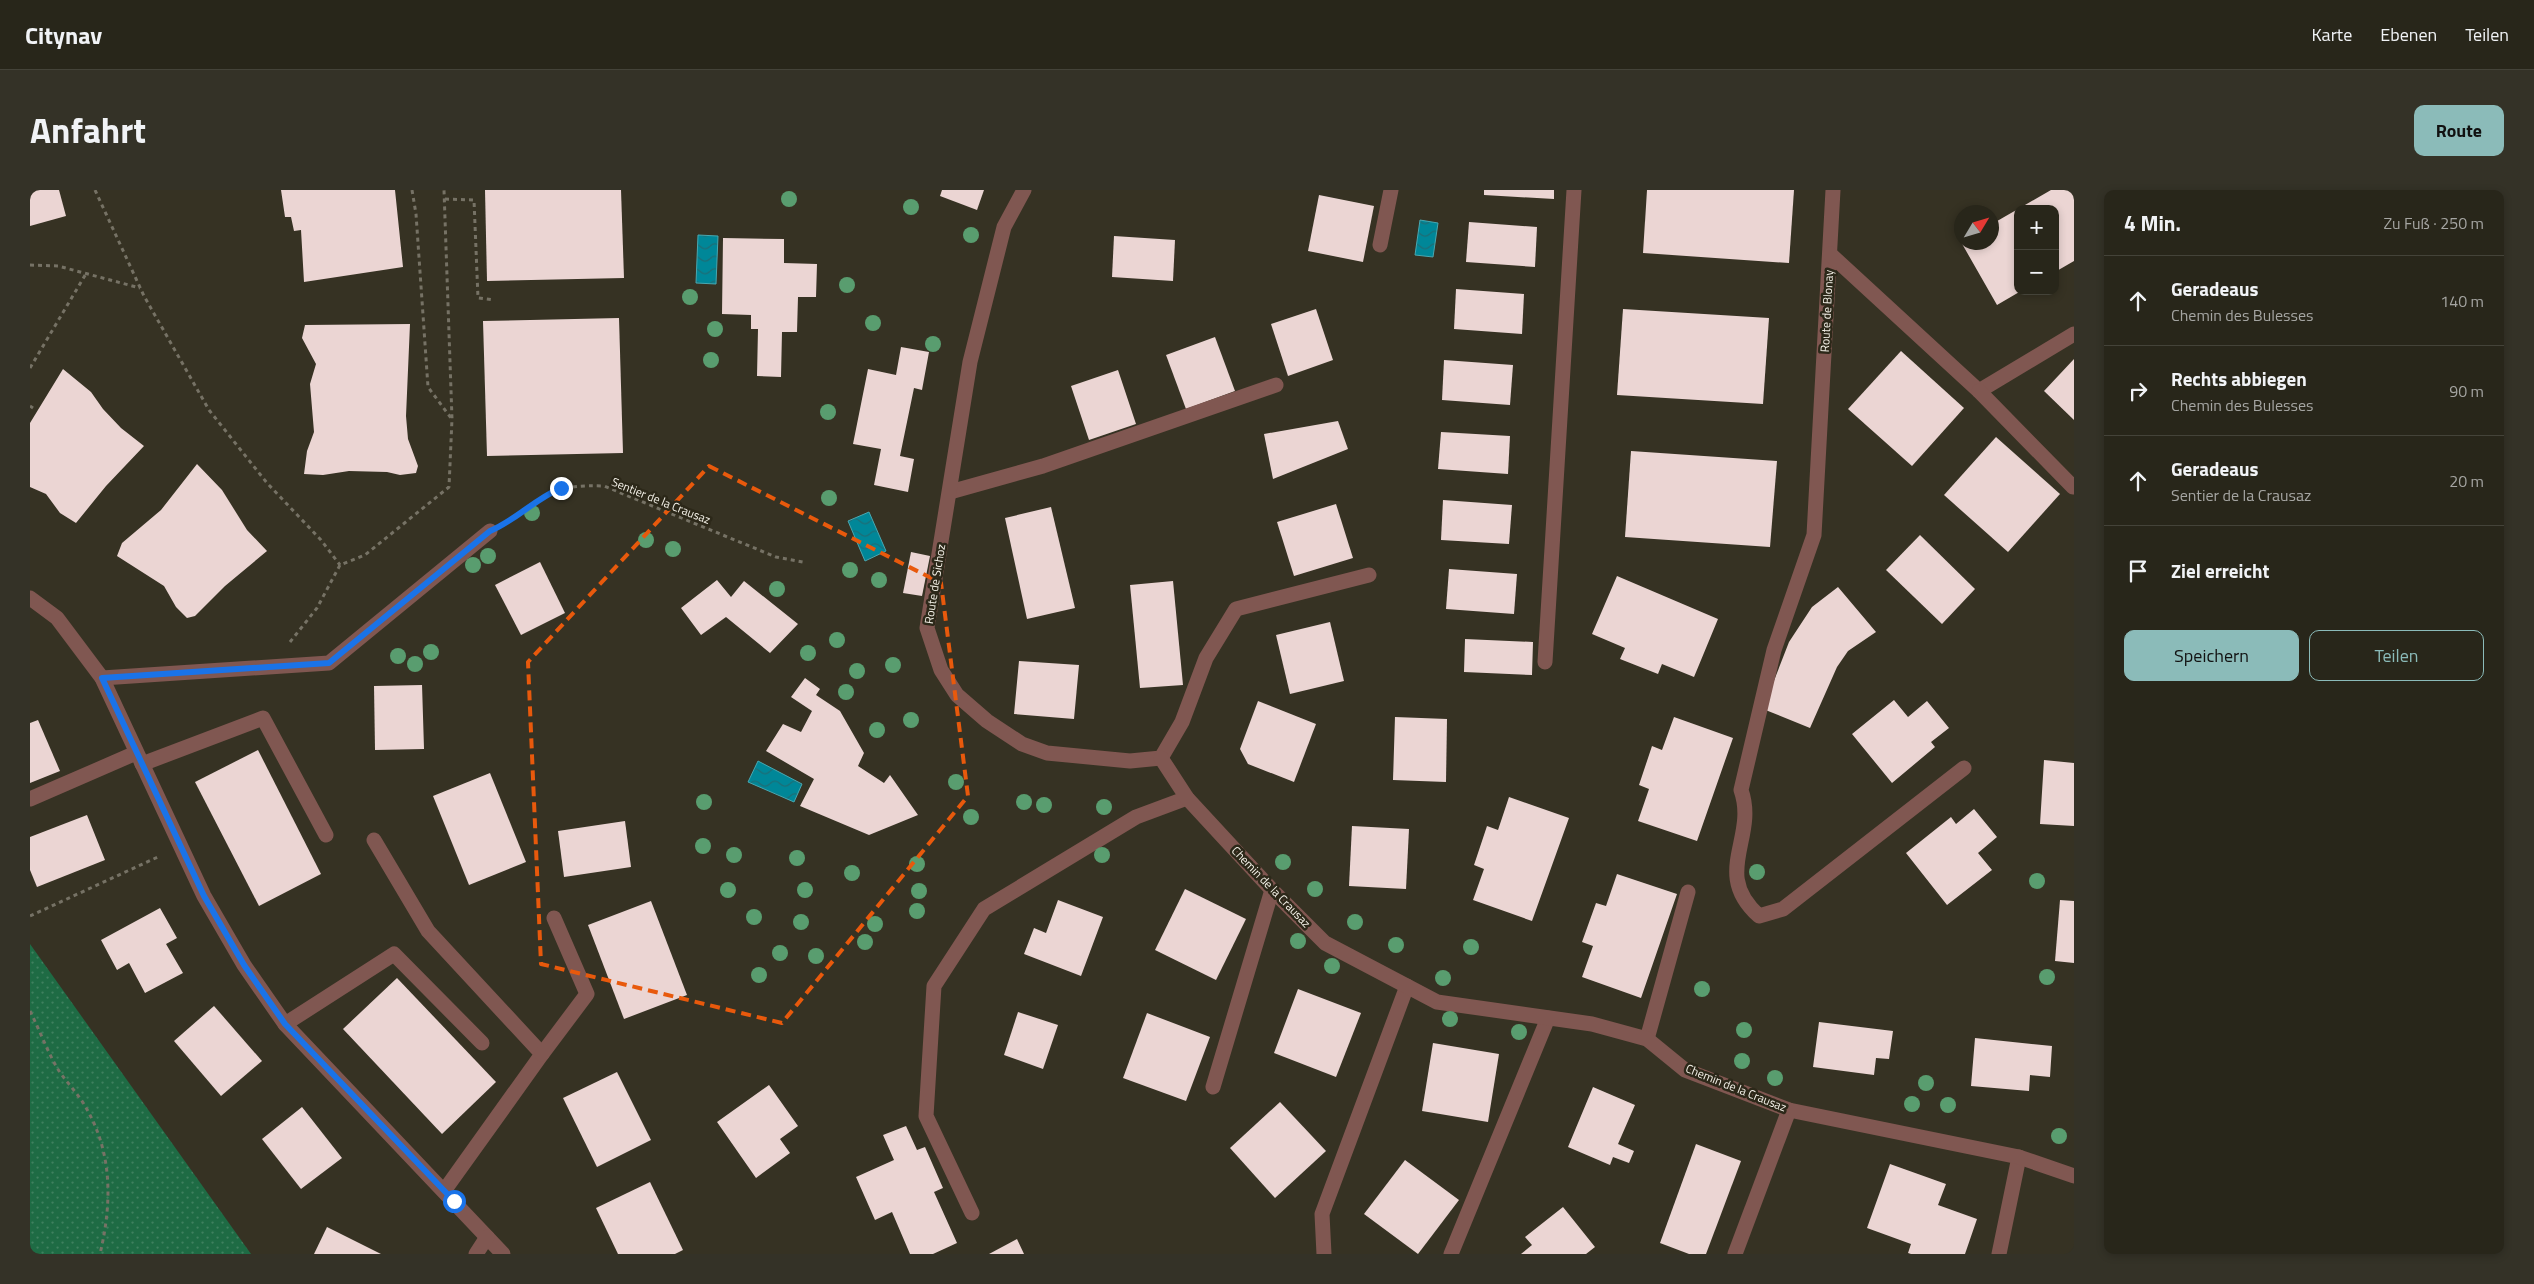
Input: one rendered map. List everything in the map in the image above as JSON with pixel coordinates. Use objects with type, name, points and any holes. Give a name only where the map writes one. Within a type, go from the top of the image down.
[{"type":"street","name":"Route de Sichoz","points":[[1024,190],[1004,227],[970,362],[927,628],[941,670],[957,695],[987,721],[1022,744],[1047,753],[1130,761],[1160,758]]},
{"type":"street","points":[[1380,245],[1391,190]]},
{"type":"street","points":[[1545,662],[1574,190]]},
{"type":"street","name":"Route de Blonay","points":[[1833,190],[1814,536],[1774,650],[1742,790],[1747,806],[1736,877],[1746,904],[1759,916],[1783,909],[1964,768]]},
{"type":"street","points":[[1830,254],[1979,392],[2073,487]]},
{"type":"street","points":[[1979,392],[2074,334]]},
{"type":"street","points":[[950,492],[1043,466],[1276,385]]},
{"type":"street","points":[[102,678],[329,663],[490,531]]},
{"type":"street","points":[[1160,758],[1182,722],[1206,658],[1236,609],[1369,575]]},
{"type":"street","points":[[30,598],[57,618],[102,678],[204,896],[244,965],[285,1024],[503,1254]]},
{"type":"street","points":[[30,799],[139,759],[263,718],[326,835]]},
{"type":"street","name":"Chemin de la Crausaz","points":[[1160,758],[1186,798],[1272,890],[1325,943],[1437,1002],[1592,1024],[1647,1039],[1685,1070],[1789,1110],[2019,1157],[2074,1176]]},
{"type":"street","points":[[972,1213],[926,1116],[934,986],[984,908],[1136,818],[1186,798]]},
{"type":"street","points":[[374,840],[428,931],[542,1054]]},
{"type":"street","points":[[1213,1086],[1272,890]]},
{"type":"street","points":[[1647,1039],[1688,892]]},
{"type":"street","points":[[444,1190],[542,1054],[588,994],[554,918]]},
{"type":"street","points":[[285,1024],[394,954],[482,1043]]},
{"type":"street","points":[[1324,1254],[1322,1214],[1407,986]]},
{"type":"street","points":[[1451,1254],[1548,1018]]},
{"type":"street","points":[[1734,1254],[1789,1110]]},
{"type":"street","points":[[1999,1254],[2019,1157]]},
{"type":"street","points":[[476,1254],[486,1237]]},
{"type":"path","points":[[95,190],[140,288],[209,410],[267,482],[321,540],[340,565]]},
{"type":"path","points":[[412,190],[416,214],[428,387],[452,419]]},
{"type":"path","points":[[264,667],[292,640],[317,608],[340,565],[365,554],[449,487],[452,419],[444,190]]},
{"type":"path","points":[[444,198],[474,200],[478,298],[494,300]]},
{"type":"path","points":[[30,265],[58,266],[87,272],[140,288]]},
{"type":"path","points":[[30,368],[87,272]]},
{"type":"path","name":"Sentier de la Crausaz","points":[[490,531],[502,526],[544,495],[561,488],[578,485],[604,486],[776,557],[803,562]]},
{"type":"path","points":[[30,916],[165,854]]},
{"type":"path","points":[[30,1010],[57,1066],[85,1106],[102,1142],[109,1180],[107,1226],[100,1254]]},
{"type":"highlighted area","points":[[709,466],[941,583],[968,796],[782,1023],[541,964],[528,662]]},
{"type":"green space","points":[[30,944],[251,1254],[30,1254]]},
{"type":"water","points":[[1420,220],[1438,223],[1433,257],[1415,255]]},
{"type":"water","points":[[698,235],[718,236],[716,284],[696,283]]},
{"type":"water","points":[[869,512],[886,551],[865,561],[848,521]]},
{"type":"water","points":[[758,761],[802,784],[794,802],[748,782]]},
{"type":"building","points":[[30,190],[59,190],[66,216],[30,226]]},
{"type":"building","points":[[281,190],[395,190],[403,267],[304,282],[301,230],[294,231],[291,217],[285,217]]},
{"type":"building","points":[[485,190],[621,190],[624,278],[487,281]]},
{"type":"building","points":[[942,190],[984,190],[977,210],[940,196]]},
{"type":"building","points":[[1484,190],[1554,190],[1554,199],[1484,195]]},
{"type":"building","points":[[1647,190],[1794,190],[1789,263],[1643,253]]},
{"type":"building","points":[[2051,190],[2074,190],[2074,261],[2059,270],[2059,205],[2025,205]]},
{"type":"building","points":[[1319,195],[1374,206],[1363,262],[1308,251]]},
{"type":"building","points":[[2014,211],[2014,295],[1997,305],[1966,250],[1999,250],[1999,220]]},
{"type":"building","points":[[1469,222],[1537,227],[1535,267],[1466,262]]},
{"type":"building","points":[[1114,236],[1175,240],[1173,281],[1112,277]]},
{"type":"building","points":[[723,238],[784,239],[784,263],[817,264],[816,297],[798,297],[797,332],[782,332],[781,377],[757,376],[758,329],[751,329],[751,315],[722,314]]},
{"type":"building","points":[[1456,289],[1524,294],[1522,334],[1454,329]]},
{"type":"building","points":[[1316,309],[1333,360],[1288,376],[1271,324]]},
{"type":"building","points":[[1623,309],[1769,318],[1763,404],[1617,395]]},
{"type":"building","points":[[619,318],[623,453],[487,456],[483,321]]},
{"type":"building","points":[[410,324],[406,416],[408,439],[418,466],[416,473],[400,475],[387,472],[349,471],[323,475],[304,474],[307,451],[314,432],[310,384],[316,364],[302,338],[305,325]]},
{"type":"building","points":[[1215,337],[1235,391],[1186,409],[1166,355]]},
{"type":"building","points":[[901,347],[929,352],[922,390],[914,388],[900,456],[914,459],[908,492],[874,485],[881,449],[853,444],[868,369],[896,375]]},
{"type":"building","points":[[1901,351],[1964,408],[1912,466],[1848,409]]},
{"type":"building","points":[[2074,359],[2074,420],[2044,391]]},
{"type":"building","points":[[1444,360],[1513,365],[1510,405],[1442,400]]},
{"type":"building","points":[[63,369],[91,392],[103,409],[121,428],[144,446],[106,486],[76,523],[60,513],[46,494],[30,487],[30,423]]},
{"type":"building","points":[[1118,370],[1136,424],[1089,440],[1071,386]]},
{"type":"building","points":[[1338,421],[1348,449],[1273,479],[1264,434]]},
{"type":"building","points":[[1441,432],[1510,436],[1508,474],[1438,469]]},
{"type":"building","points":[[1996,437],[2060,494],[2008,552],[1944,495]]},
{"type":"building","points":[[1631,451],[1777,461],[1770,547],[1625,537]]},
{"type":"building","points":[[197,464],[222,490],[247,530],[267,551],[225,586],[195,616],[187,618],[176,607],[164,586],[117,556],[122,543],[161,510]]},
{"type":"building","points":[[1443,500],[1512,505],[1509,544],[1441,540]]},
{"type":"building","points":[[1336,504],[1353,558],[1294,576],[1277,522]]},
{"type":"building","points":[[1051,507],[1075,608],[1027,619],[1005,518]]},
{"type":"building","points":[[1920,535],[1975,589],[1942,624],[1886,570]]},
{"type":"building","points":[[911,552],[930,556],[922,596],[903,593]]},
{"type":"building","points":[[540,562],[565,613],[521,635],[495,585]]},
{"type":"building","points":[[1449,569],[1517,574],[1514,614],[1446,609]]},
{"type":"building","points":[[1617,576],[1718,619],[1694,677],[1662,664],[1658,674],[1620,659],[1625,648],[1592,634]]},
{"type":"building","points":[[717,580],[731,597],[744,581],[798,624],[770,653],[726,617],[701,635],[681,608]]},
{"type":"building","points":[[1173,581],[1183,685],[1140,688],[1130,585]]},
{"type":"building","points":[[1838,587],[1876,632],[1848,651],[1837,667],[1810,728],[1763,709],[1789,642],[1812,607]]},
{"type":"building","points":[[1330,622],[1344,681],[1290,694],[1276,635]]},
{"type":"building","points":[[1465,639],[1533,642],[1532,675],[1464,672]]},
{"type":"building","points":[[1019,661],[1079,665],[1074,719],[1014,714]]},
{"type":"building","points":[[805,678],[820,689],[816,695],[840,711],[864,753],[858,766],[884,783],[890,775],[918,815],[869,835],[800,806],[814,779],[766,751],[783,724],[801,732],[812,711],[791,697]]},
{"type":"building","points":[[422,685],[424,749],[375,750],[374,686]]},
{"type":"building","points":[[1894,700],[1908,717],[1927,701],[1949,728],[1931,742],[1935,747],[1892,783],[1852,734]]},
{"type":"building","points":[[1258,701],[1316,724],[1294,782],[1248,764],[1240,749]]},
{"type":"building","points":[[1395,717],[1447,719],[1446,782],[1393,780]]},
{"type":"building","points":[[1674,717],[1733,738],[1697,841],[1638,821],[1649,789],[1639,785],[1652,746],[1662,750]]},
{"type":"building","points":[[38,720],[60,771],[30,783],[30,723]]},
{"type":"building","points":[[258,750],[321,874],[259,906],[195,782]]},
{"type":"building","points":[[2044,760],[2074,763],[2074,826],[2040,824]]},
{"type":"building","points":[[490,773],[526,862],[469,885],[433,796]]},
{"type":"building","points":[[1509,797],[1569,818],[1532,921],[1473,900],[1484,869],[1474,865],[1487,826],[1498,830]]},
{"type":"building","points":[[1974,809],[1997,837],[1978,853],[1992,870],[1947,905],[1906,853],[1951,817],[1956,824]]},
{"type":"building","points":[[87,815],[105,860],[37,887],[30,870],[30,837]]},
{"type":"building","points":[[625,821],[631,867],[564,877],[558,831]]},
{"type":"building","points":[[1352,826],[1409,829],[1406,889],[1349,886]]},
{"type":"building","points":[[1617,874],[1677,894],[1641,998],[1582,977],[1593,946],[1582,942],[1596,903],[1606,906]]},
{"type":"building","points":[[1185,889],[1246,919],[1216,980],[1155,950]]},
{"type":"building","points":[[1058,900],[1103,917],[1081,976],[1024,954],[1034,928],[1046,933]]},
{"type":"building","points":[[2060,900],[2074,901],[2074,963],[2055,961]]},
{"type":"building","points":[[651,901],[687,995],[624,1019],[588,925]]},
{"type":"building","points":[[160,908],[177,938],[166,944],[183,973],[145,993],[129,963],[117,970],[101,940]]},
{"type":"building","points":[[397,978],[496,1082],[442,1134],[343,1029]]},
{"type":"building","points":[[1298,989],[1361,1013],[1336,1077],[1274,1053]]},
{"type":"building","points":[[214,1006],[262,1061],[221,1096],[174,1041]]},
{"type":"building","points":[[1018,1012],[1058,1025],[1043,1069],[1004,1055]]},
{"type":"building","points":[[1147,1013],[1210,1037],[1186,1101],[1123,1078]]},
{"type":"building","points":[[1819,1022],[1893,1031],[1889,1059],[1876,1058],[1874,1075],[1813,1067]]},
{"type":"building","points":[[1975,1038],[2052,1046],[2050,1077],[2030,1075],[2029,1091],[1971,1086]]},
{"type":"building","points":[[1433,1043],[1499,1054],[1488,1122],[1422,1111]]},
{"type":"building","points":[[617,1072],[651,1140],[597,1167],[563,1098]]},
{"type":"building","points":[[769,1085],[798,1126],[780,1139],[790,1153],[756,1178],[717,1122]]},
{"type":"building","points":[[1593,1087],[1635,1105],[1618,1144],[1634,1151],[1629,1163],[1613,1157],[1610,1165],[1568,1147]]},
{"type":"building","points":[[1280,1102],[1326,1151],[1275,1198],[1230,1148]]},
{"type":"building","points":[[302,1107],[342,1158],[301,1189],[262,1139]]},
{"type":"building","points":[[906,1126],[917,1150],[925,1147],[943,1188],[934,1192],[957,1243],[933,1254],[910,1254],[892,1212],[875,1220],[856,1177],[894,1160],[883,1135]]},
{"type":"building","points":[[1696,1144],[1741,1161],[1706,1254],[1689,1254],[1660,1243]]},
{"type":"building","points":[[1405,1160],[1459,1200],[1418,1254],[1364,1214]]},
{"type":"building","points":[[1890,1164],[1946,1184],[1938,1205],[1977,1219],[1965,1254],[1911,1254],[1908,1253],[1911,1244],[1867,1228]]},
{"type":"building","points":[[650,1182],[683,1250],[675,1254],[618,1254],[596,1208]]},
{"type":"building","points":[[1563,1207],[1595,1247],[1586,1254],[1521,1254],[1532,1245],[1525,1237]]},
{"type":"building","points":[[327,1227],[381,1254],[314,1254]]},
{"type":"building","points":[[1017,1239],[1024,1254],[989,1254]]},
{"type":"route","points":[[454,1201],[285,1024],[244,965],[204,896],[102,678],[329,663],[490,531],[502,526],[544,495],[561,488]]}]
